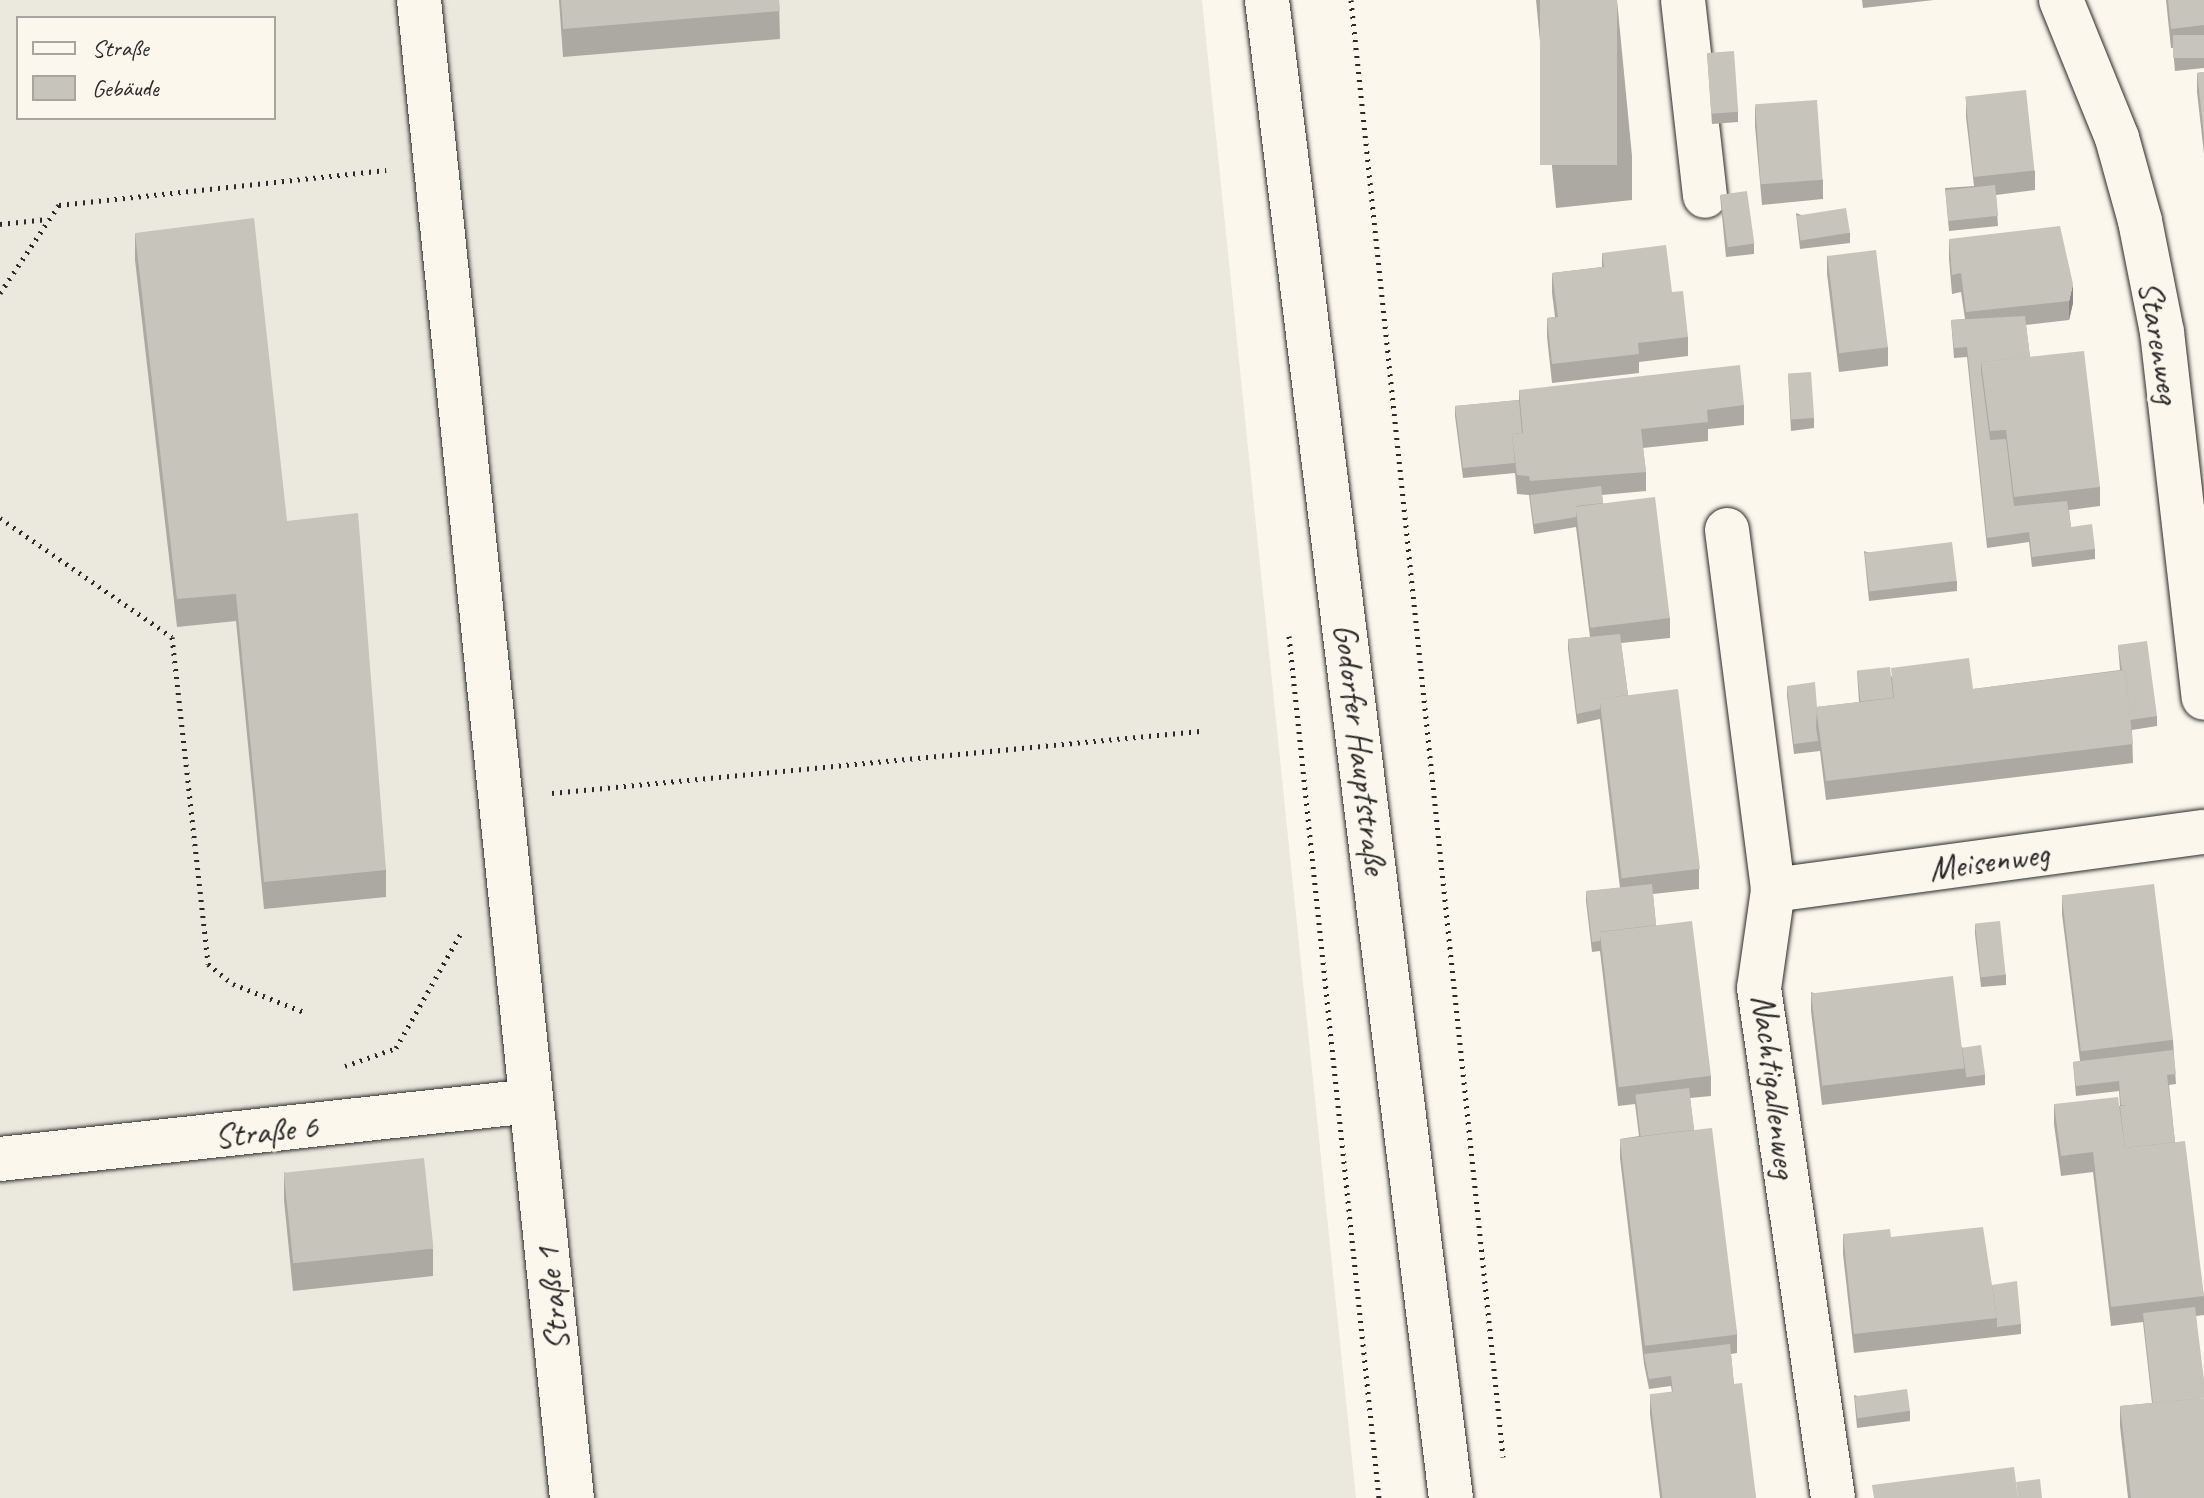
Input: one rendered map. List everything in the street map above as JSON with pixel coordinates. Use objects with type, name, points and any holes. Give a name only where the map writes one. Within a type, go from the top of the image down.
[{"type":"street","name":"Straße 1","points":[[419,0],[572,1498]]},
{"type":"street","name":"Godorfer Hauptstraße","points":[[1267,0],[1451,1498]]},
{"type":"street","points":[[1683,0],[1705,196]]},
{"type":"street","name":"Starenweg","points":[[2061,0],[2117,138],[2140,221],[2162,332],[2204,698]]},
{"type":"street","name":"Nachtigallenweg","points":[[1727,530],[1773,890],[1759,988],[1833,1498]]},
{"type":"street","name":"Meisenweg","points":[[1773,890],[2204,832]]},
{"type":"street","name":"Straße 6","points":[[0,1159],[531,1101]]},
{"type":"path","points":[[1351,0],[1503,1466]]},
{"type":"path","points":[[0,293],[59,205],[391,169]]},
{"type":"path","points":[[0,224],[49,218]]},
{"type":"path","points":[[0,518],[172,637],[208,964],[233,984],[304,1012]]},
{"type":"path","points":[[1288,633],[1379,1498]]},
{"type":"path","points":[[498,797],[1200,731]]},
{"type":"path","points":[[338,1069],[396,1048],[464,928]]},
{"type":"shaded area","points":[[0,0],[1202,0],[1356,1498],[0,1498]]},
{"type":"building","points":[[561,0],[779,0],[780,11],[563,29]]},
{"type":"building","points":[[1540,0],[1617,0],[1617,165],[1540,165]]},
{"type":"building","points":[[2168,0],[2204,0],[2204,25],[2171,29]]},
{"type":"building","points":[[2173,35],[2204,35],[2204,58],[2173,58]]},
{"type":"building","points":[[1734,51],[1738,112],[1711,114],[1707,53]]},
{"type":"building","points":[[2204,72],[2204,135],[2197,73]]},
{"type":"building","points":[[2026,90],[2034,171],[1974,177],[1965,96]]},
{"type":"building","points":[[1817,100],[1823,180],[1761,184],[1755,104]]},
{"type":"building","points":[[1995,185],[1998,216],[1949,221],[1945,190]]},
{"type":"building","points":[[1747,191],[1754,243],[1728,247],[1720,195]]},
{"type":"building","points":[[1846,208],[1850,233],[1801,241],[1797,216]]},
{"type":"building","points":[[254,218],[287,521],[358,513],[386,870],[264,882],[236,594],[177,599],[135,233]]},
{"type":"building","points":[[2060,226],[2073,284],[2069,301],[1966,312],[1961,273],[1952,275],[1949,239]]},
{"type":"building","points":[[1666,245],[1672,292],[1683,291],[1688,337],[1638,343],[1639,354],[1552,364],[1547,318],[1558,317],[1552,273],[1604,267],[1602,253]]},
{"type":"building","points":[[1876,250],[1888,347],[1839,353],[1827,256]]},
{"type":"building","points":[[2025,316],[2030,357],[1981,362],[1990,440],[2006,439],[2014,506],[2067,501],[2071,527],[2092,524],[2095,549],[2032,557],[2029,532],[1987,538],[1967,347],[1954,348],[1951,320]]},
{"type":"building","points":[[2084,351],[2100,487],[2014,497],[2006,430],[1990,431],[1981,362]]},
{"type":"building","points":[[1740,365],[1744,405],[1707,410],[1708,422],[1641,429],[1646,472],[1530,481],[1529,476],[1517,475],[1512,434],[1523,433],[1519,390]]},
{"type":"building","points":[[1811,372],[1814,418],[1791,419],[1788,374]]},
{"type":"building","points":[[1519,400],[1522,433],[1512,434],[1515,463],[1463,468],[1455,406]]},
{"type":"building","points":[[1601,486],[1603,503],[1576,506],[1576,517],[1534,524],[1530,495]]},
{"type":"building","points":[[1655,497],[1670,618],[1590,628],[1576,507]]},
{"type":"building","points":[[1952,542],[1957,581],[1869,591],[1865,553]]},
{"type":"building","points":[[1620,634],[1628,695],[1600,699],[1600,709],[1577,714],[1568,639]]},
{"type":"building","points":[[2147,641],[2157,716],[2130,720],[2125,670],[2122,670],[2118,645]]},
{"type":"building","points":[[1969,658],[1973,689],[2125,670],[2133,744],[1826,781],[1816,707],[1894,698],[1891,668]]},
{"type":"building","points":[[1890,667],[1893,698],[1860,701],[1857,670]]},
{"type":"building","points":[[1815,682],[1818,741],[1794,744],[1787,686]]},
{"type":"building","points":[[1678,689],[1700,869],[1622,878],[1600,699]]},
{"type":"building","points":[[1652,884],[1656,925],[1600,932],[1600,941],[1592,942],[1586,891]]},
{"type":"building","points":[[2154,884],[2173,1040],[2081,1051],[2062,895]]},
{"type":"building","points":[[1692,921],[1711,1076],[1619,1087],[1600,932]]},
{"type":"building","points":[[2000,921],[2006,975],[1981,977],[1975,924]]},
{"type":"building","points":[[1953,976],[1964,1068],[1822,1086],[1811,993]]},
{"type":"building","points":[[1981,1045],[1985,1075],[1966,1077],[1962,1048]]},
{"type":"building","points":[[2173,1050],[2176,1074],[2167,1075],[2175,1142],[2125,1148],[2120,1106],[2127,1106],[2121,1105],[2119,1081],[2076,1086],[2073,1062]]},
{"type":"building","points":[[1689,1088],[1694,1130],[1641,1136],[1635,1095]]},
{"type":"building","points":[[2118,1097],[2125,1148],[2185,1141],[2204,1296],[2111,1307],[2093,1152],[2061,1156],[2054,1104]]},
{"type":"building","points":[[1712,1128],[1737,1334],[1645,1346],[1620,1139]]},
{"type":"building","points":[[424,1158],[434,1249],[293,1263],[284,1173]]},
{"type":"building","points":[[1983,1227],[1997,1318],[1854,1334],[1843,1234],[1890,1229],[1891,1237]]},
{"type":"building","points":[[2017,1281],[2021,1324],[1997,1327],[1992,1285]]},
{"type":"building","points":[[2195,1307],[2204,1398],[2153,1403],[2143,1313]]},
{"type":"building","points":[[1730,1344],[1734,1385],[1673,1392],[1671,1376],[1649,1379],[1644,1354]]},
{"type":"building","points":[[1742,1383],[1756,1498],[1662,1498],[1650,1394]]},
{"type":"building","points":[[1907,1389],[1910,1411],[1858,1418],[1855,1396]]},
{"type":"building","points":[[2204,1398],[2204,1498],[2131,1498],[2120,1406]]},
{"type":"building","points":[[2014,1467],[2018,1498],[1874,1498],[1872,1485]]},
{"type":"building","points":[[2040,1479],[2042,1498],[2018,1498],[2016,1482]]}]
